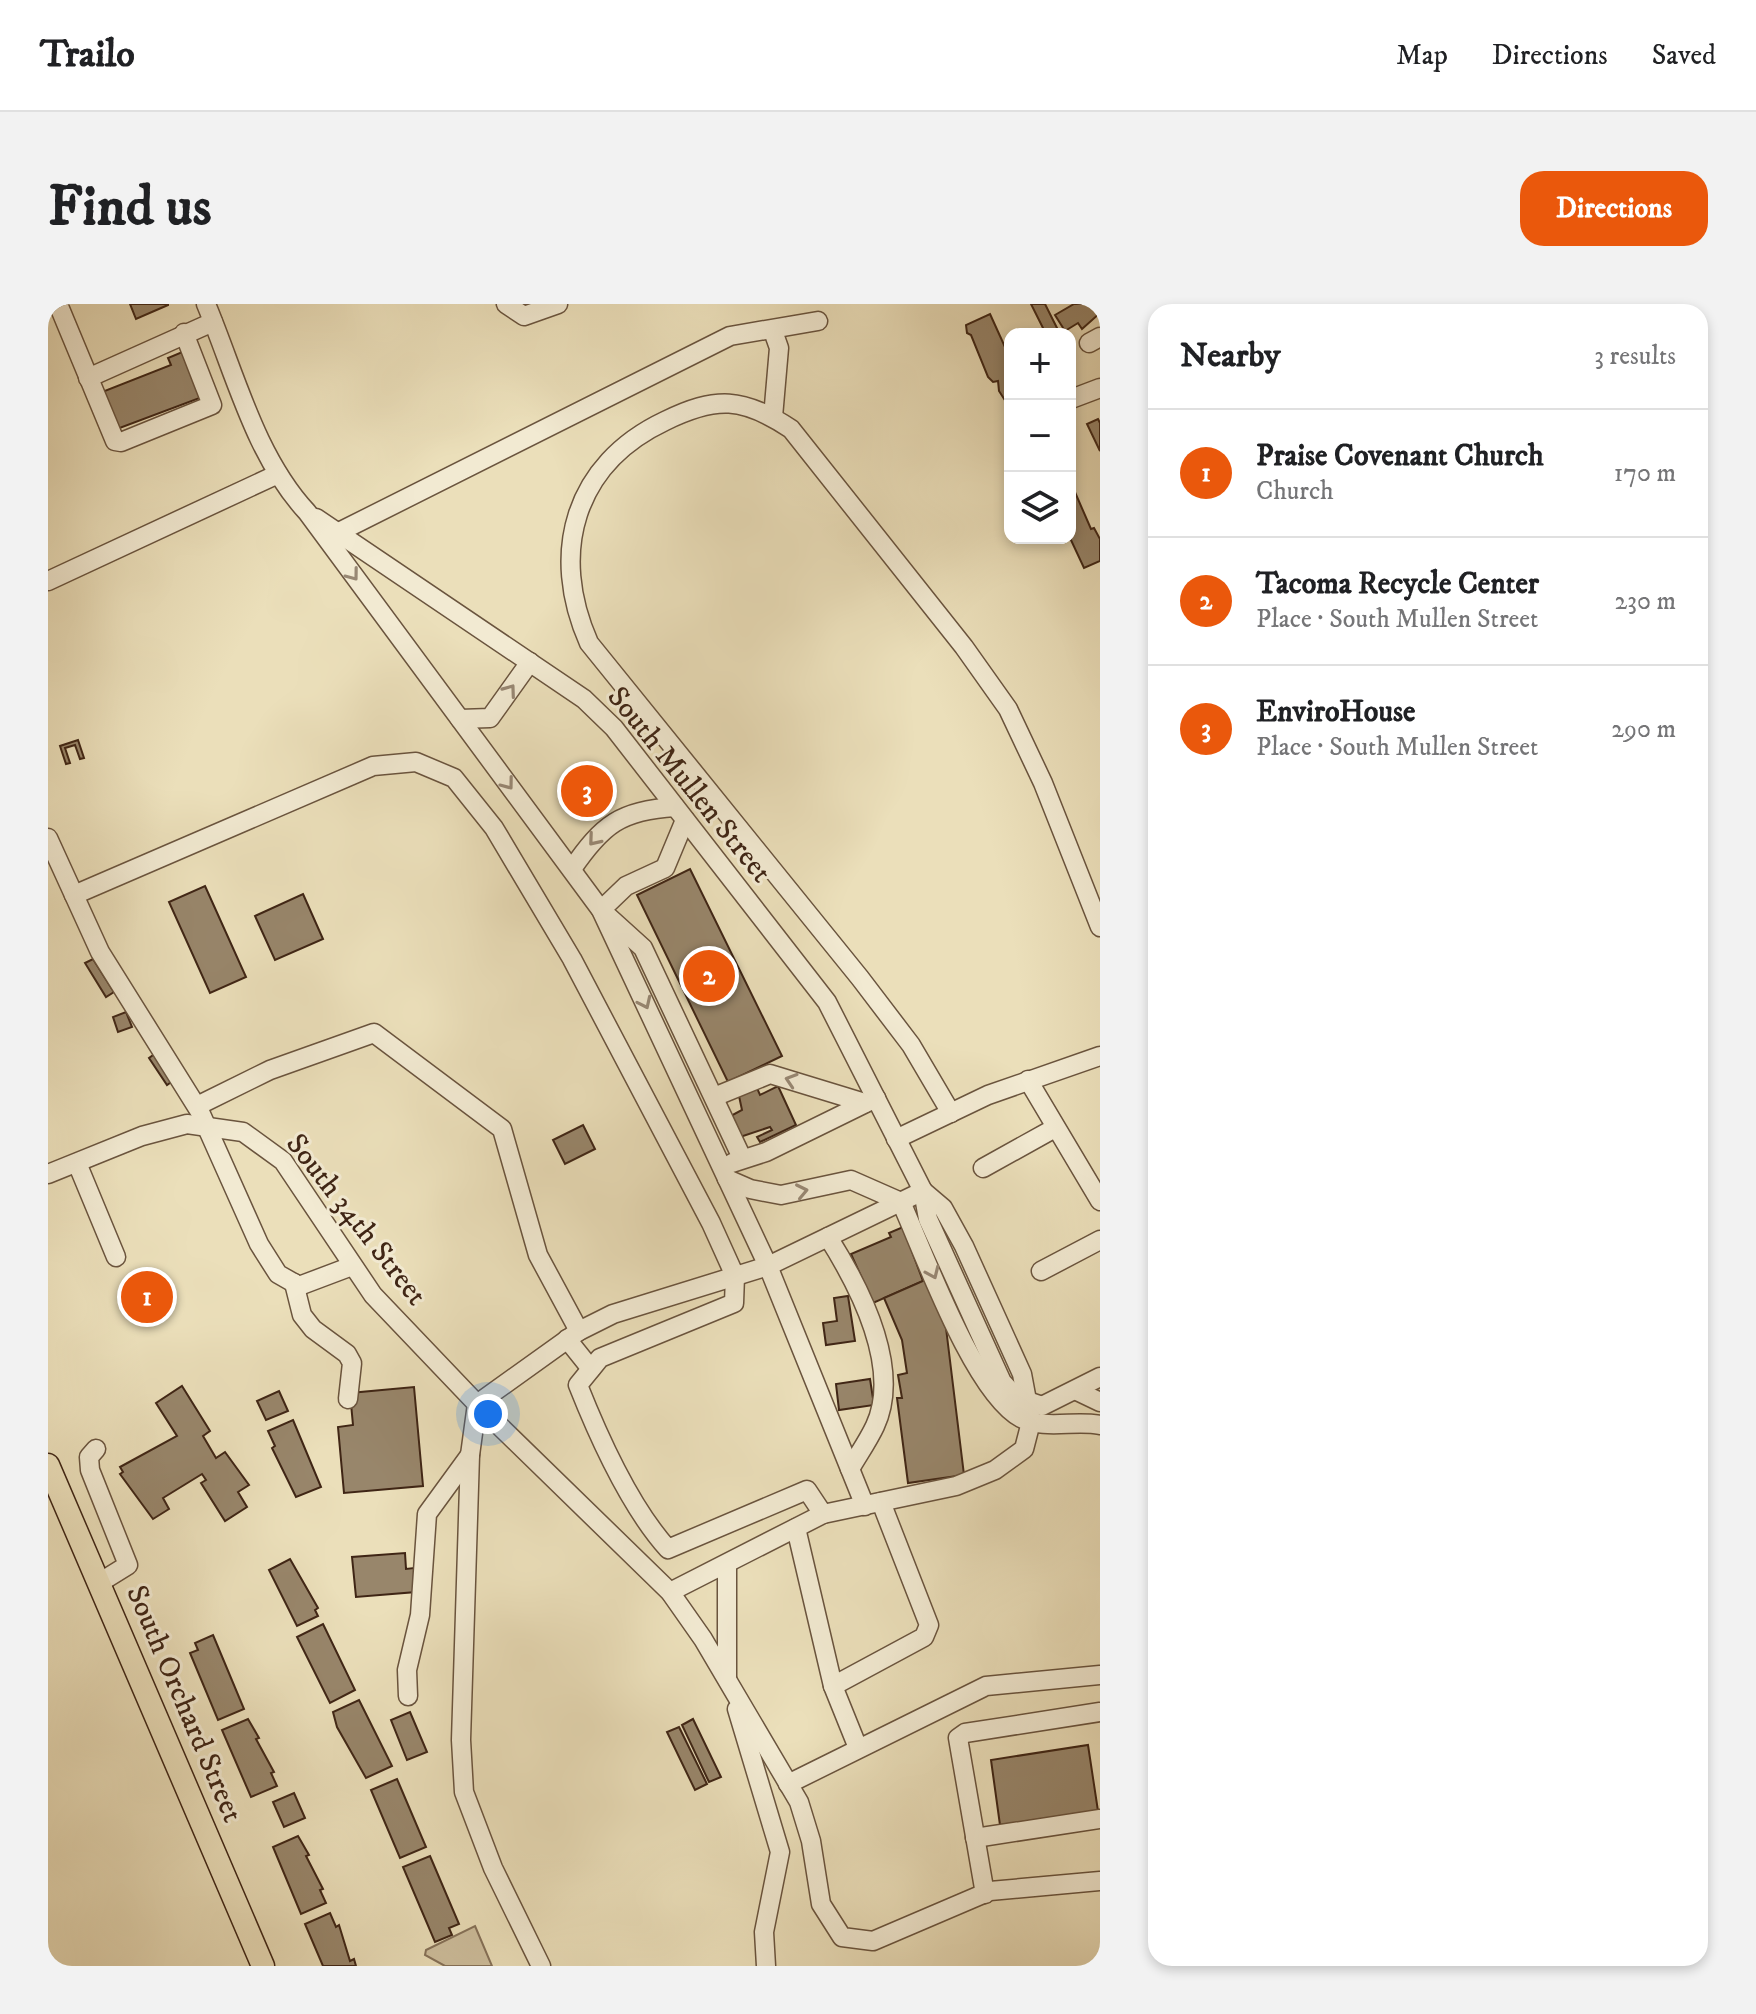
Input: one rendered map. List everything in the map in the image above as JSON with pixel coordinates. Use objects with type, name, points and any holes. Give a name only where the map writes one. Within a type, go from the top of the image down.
[{"type":"main road","name":"South Orchard Street","points":[[48,1465],[263,1966]]},
{"type":"street","points":[[58,304],[115,441],[121,442],[209,409],[212,398],[184,333]]},
{"type":"street","name":"South Mullen Street","points":[[206,304],[278,474],[601,910],[768,1266],[850,1469],[873,1504],[929,1625],[924,1637],[833,1686]]},
{"type":"street","points":[[506,304],[524,316],[558,304]]},
{"type":"street","points":[[339,532],[730,336],[818,321]]},
{"type":"street","points":[[88,378],[213,322]]},
{"type":"street","points":[[773,331],[779,348],[773,417]]},
{"type":"street","points":[[1076,397],[1100,388]]},
{"type":"street","points":[[951,1113],[902,1034],[589,643],[576,614],[570,566],[575,520],[594,475],[622,446],[694,407],[729,404],[760,409],[791,429],[862,515],[1008,709],[1043,783],[1100,927]]},
{"type":"street","points":[[48,581],[278,474]]},
{"type":"street","name":"South Mullen Street","points":[[307,512],[584,699],[614,728],[827,1002],[870,1101],[896,1139],[923,1191],[928,1219],[1002,1382],[1034,1411]]},
{"type":"street","points":[[460,719],[490,718],[530,662]]},
{"type":"street","points":[[74,895],[373,766],[416,762],[454,778],[521,869],[711,1223],[735,1276],[734,1303],[600,1358],[578,1385],[588,1410],[652,1531],[668,1549],[807,1490],[823,1514]]},
{"type":"street","points":[[572,869],[598,835],[617,820],[648,809],[680,814],[665,868],[626,886],[601,910],[643,948],[742,1158]]},
{"type":"street","points":[[48,838],[100,952],[197,1106],[259,1244],[278,1274],[299,1286],[324,1280],[352,1266]]},
{"type":"street","points":[[197,1106],[270,1070],[374,1033],[502,1129],[538,1255],[591,1369]]},
{"type":"street","points":[[896,1139],[1028,1080],[1100,1056]]},
{"type":"street","points":[[714,1097],[770,1074],[870,1101]]},
{"type":"street","points":[[1028,1080],[1100,1201]]},
{"type":"street","points":[[870,1101],[766,1152],[742,1158],[725,1174],[750,1189],[781,1195],[851,1180],[901,1202],[960,1334],[983,1377],[1012,1412],[1034,1411],[1100,1425]]},
{"type":"street","name":"South 34th Street","points":[[48,1174],[142,1136],[171,1127],[204,1125],[243,1132],[283,1161],[304,1188],[328,1233],[373,1295],[477,1404],[670,1592],[727,1677]]},
{"type":"street","points":[[983,1168],[1055,1128]]},
{"type":"street","points":[[77,1163],[116,1257]]},
{"type":"street","points":[[541,1966],[493,1868],[464,1792],[461,1740],[470,1455],[477,1404],[573,1335],[613,1314],[768,1266],[923,1191]]},
{"type":"street","points":[[828,1237],[856,1288],[876,1343],[884,1380],[876,1424],[850,1469]]},
{"type":"street","points":[[1041,1271],[1100,1240]]},
{"type":"street","points":[[294,1283],[302,1315],[313,1329],[347,1354],[352,1363],[348,1399]]},
{"type":"street","points":[[1034,1411],[1100,1377]]},
{"type":"street","points":[[1077,1391],[1100,1402]]},
{"type":"street","points":[[670,1592],[823,1514],[956,1486],[995,1470],[1024,1449],[1034,1411]]},
{"type":"street","points":[[96,1449],[89,1457],[90,1470],[128,1565],[99,1583]]},
{"type":"street","points":[[408,1696],[407,1670],[420,1615],[427,1514],[470,1455]]},
{"type":"street","points":[[796,1528],[833,1686],[858,1748]]},
{"type":"street","points":[[640,1564],[661,1541]]},
{"type":"street","points":[[727,1564],[727,1677],[780,1852],[764,1932],[766,1966]]},
{"type":"street","points":[[788,1784],[986,1686],[1100,1675]]},
{"type":"street","points":[[727,1677],[799,1802],[811,1841],[821,1904],[842,1937],[873,1941],[985,1894],[1100,1881]]},
{"type":"street","points":[[985,1894],[958,1738],[965,1733],[1100,1712]]},
{"type":"street","points":[[975,1838],[1100,1819]]},
{"type":"shaded area","points":[[475,1926],[492,1966],[445,1966],[425,1955],[426,1950]]},
{"type":"building","points":[[130,304],[168,304],[168,305],[136,319]]},
{"type":"building","points":[[1031,304],[1045,304],[1057,328],[1043,328]]},
{"type":"building","points":[[1074,304],[1099,304],[1100,313],[1082,329],[1078,323],[1063,328],[1055,315]]},
{"type":"building","points":[[990,314],[1004,345],[1004,399],[998,381],[993,382],[988,377],[966,325]]},
{"type":"building","points":[[187,350],[205,396],[117,429],[102,392],[171,365],[168,358]]},
{"type":"building","points":[[1098,419],[1100,423],[1100,451],[1087,424]]},
{"type":"building","points":[[1076,494],[1091,529],[1094,528],[1100,539],[1100,561],[1084,568],[1073,544],[1076,544]]},
{"type":"building","points":[[78,740],[84,758],[80,759],[75,745],[65,748],[70,763],[66,764],[60,746]]},
{"type":"building","points":[[583,776],[586,780],[590,776],[602,791],[583,806],[572,791]]},
{"type":"building","points":[[690,869],[782,1056],[728,1082],[637,895]]},
{"type":"building","points":[[205,886],[246,977],[210,993],[169,902]]},
{"type":"building","points":[[303,894],[323,939],[275,960],[255,916]]},
{"type":"building","points":[[93,959],[114,992],[106,997],[85,963]]},
{"type":"building","points":[[126,1012],[132,1027],[118,1032],[113,1017]]},
{"type":"building","points":[[156,1053],[174,1080],[167,1085],[149,1058]]},
{"type":"building","points":[[778,1086],[796,1125],[760,1142],[757,1137],[772,1130],[770,1127],[737,1138],[727,1118],[742,1110],[739,1096],[757,1088],[760,1095]]},
{"type":"building","points":[[583,1125],[595,1149],[565,1164],[553,1140]]},
{"type":"building","points":[[903,1227],[923,1281],[873,1303],[851,1254],[891,1237],[889,1233]]},
{"type":"building","points":[[925,1280],[946,1328],[964,1475],[908,1483],[897,1398],[902,1398],[898,1375],[907,1373],[902,1340],[884,1298]]},
{"type":"building","points":[[848,1296],[855,1341],[826,1345],[823,1323],[837,1321],[834,1298]]},
{"type":"building","points":[[870,1379],[874,1405],[839,1410],[836,1384]]},
{"type":"building","points":[[182,1386],[210,1431],[203,1436],[216,1458],[225,1452],[249,1485],[238,1492],[247,1507],[225,1521],[201,1483],[206,1480],[202,1474],[163,1498],[169,1509],[153,1519],[120,1474],[123,1472],[120,1467],[177,1436],[156,1403]]},
{"type":"building","points":[[414,1387],[423,1486],[344,1493],[338,1427],[353,1425],[350,1393]]},
{"type":"building","points":[[279,1391],[288,1411],[266,1420],[257,1401]]},
{"type":"building","points":[[293,1420],[321,1487],[296,1497],[272,1448],[275,1446],[268,1431]]},
{"type":"building","points":[[405,1553],[406,1569],[414,1568],[416,1592],[356,1597],[352,1557]]},
{"type":"building","points":[[290,1559],[318,1608],[315,1610],[318,1616],[297,1626],[269,1570]]},
{"type":"building","points":[[323,1624],[355,1690],[330,1703],[297,1637]]},
{"type":"building","points":[[213,1635],[244,1709],[218,1720],[190,1653],[198,1650],[195,1643]]},
{"type":"building","points":[[359,1700],[392,1766],[366,1778],[337,1727],[333,1712]]},
{"type":"building","points":[[410,1712],[427,1752],[407,1760],[391,1720]]},
{"type":"building","points":[[248,1719],[274,1772],[271,1773],[277,1786],[251,1797],[222,1730]]},
{"type":"building","points":[[693,1719],[721,1777],[709,1782],[682,1725]]},
{"type":"building","points":[[679,1727],[707,1784],[695,1790],[667,1732]]},
{"type":"building","points":[[1088,1745],[1098,1811],[1000,1825],[991,1760]]},
{"type":"building","points":[[397,1779],[426,1847],[400,1858],[371,1790]]},
{"type":"building","points":[[294,1793],[305,1818],[284,1827],[273,1802]]},
{"type":"building","points":[[298,1836],[309,1855],[306,1856],[323,1889],[320,1890],[326,1903],[301,1914],[273,1847]]},
{"type":"building","points":[[430,1856],[459,1924],[449,1928],[452,1935],[435,1942],[403,1867]]},
{"type":"building","points":[[330,1913],[336,1927],[339,1925],[350,1961],[354,1959],[356,1966],[323,1966],[305,1924]]},
{"type":"place","name":"EnviroHouse","points":[[587,791]]},
{"type":"place","name":"Tacoma Recycle Center","points":[[709,976]]},
{"type":"place","name":"Praise Covenant Church","points":[[147,1297]]}]
